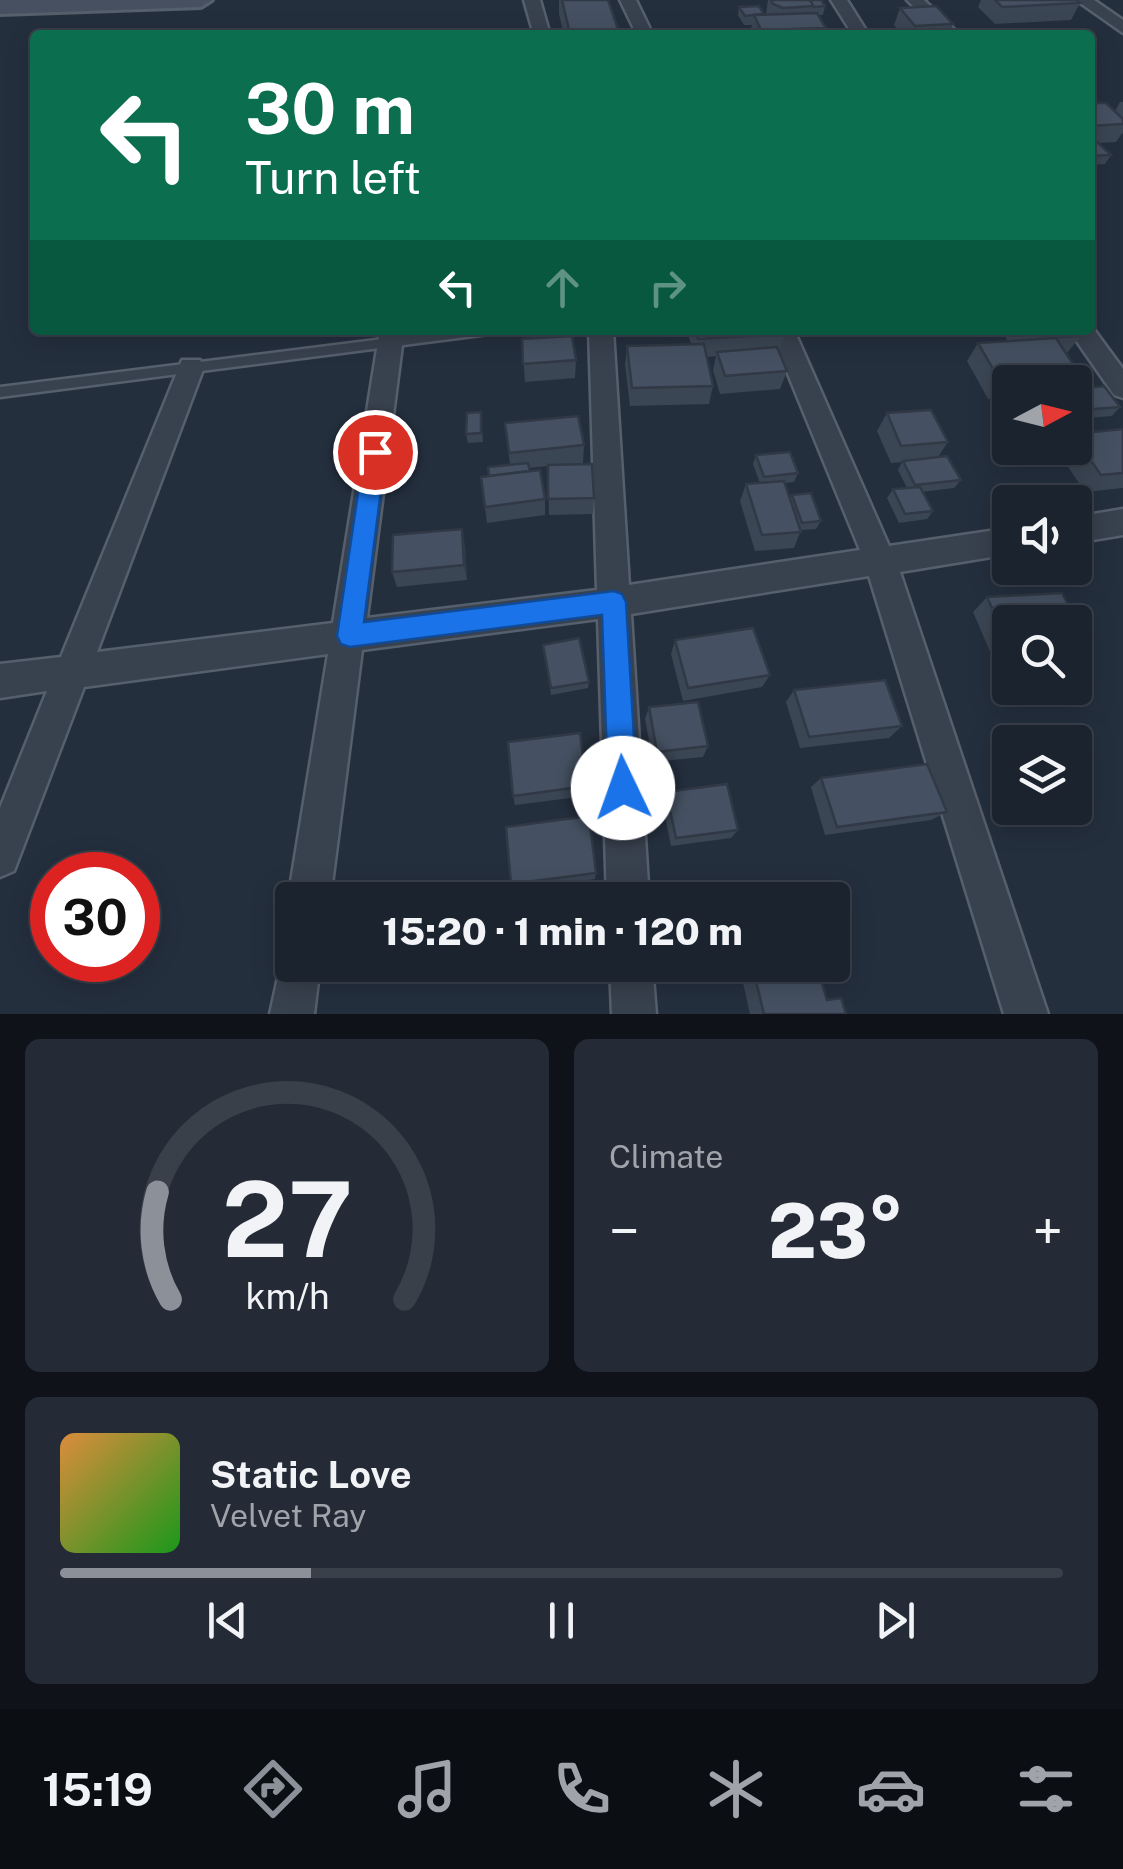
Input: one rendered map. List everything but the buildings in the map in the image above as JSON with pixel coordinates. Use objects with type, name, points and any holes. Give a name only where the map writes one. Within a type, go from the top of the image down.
[{"type":"street","points":[[0,7],[201,0]]},
{"type":"street","points":[[532,0],[541,30]]},
{"type":"street","points":[[628,0],[643,30]]},
{"type":"street","points":[[839,0],[858,30]]},
{"type":"street","points":[[915,0],[947,30]]},
{"type":"street","points":[[1084,0],[1123,28]]},
{"type":"street","points":[[601,335],[627,882]]},
{"type":"street","points":[[784,335],[881,563],[1026,1014]]},
{"type":"street","points":[[1085,335],[1123,388]]},
{"type":"street","points":[[312,882],[391,336]]},
{"type":"street","points":[[0,857],[191,367]]},
{"type":"street","points":[[1092,527],[1123,522]]},
{"type":"street","points":[[0,681],[614,602],[992,544]]},
{"type":"street","points":[[292,1014],[297,982]]},
{"type":"street","points":[[632,982],[634,1014]]},
{"type":"lane","points":[[0,392],[391,336]]},
{"type":"route","points":[[375,452],[350,636],[614,602],[623,788]]}]
